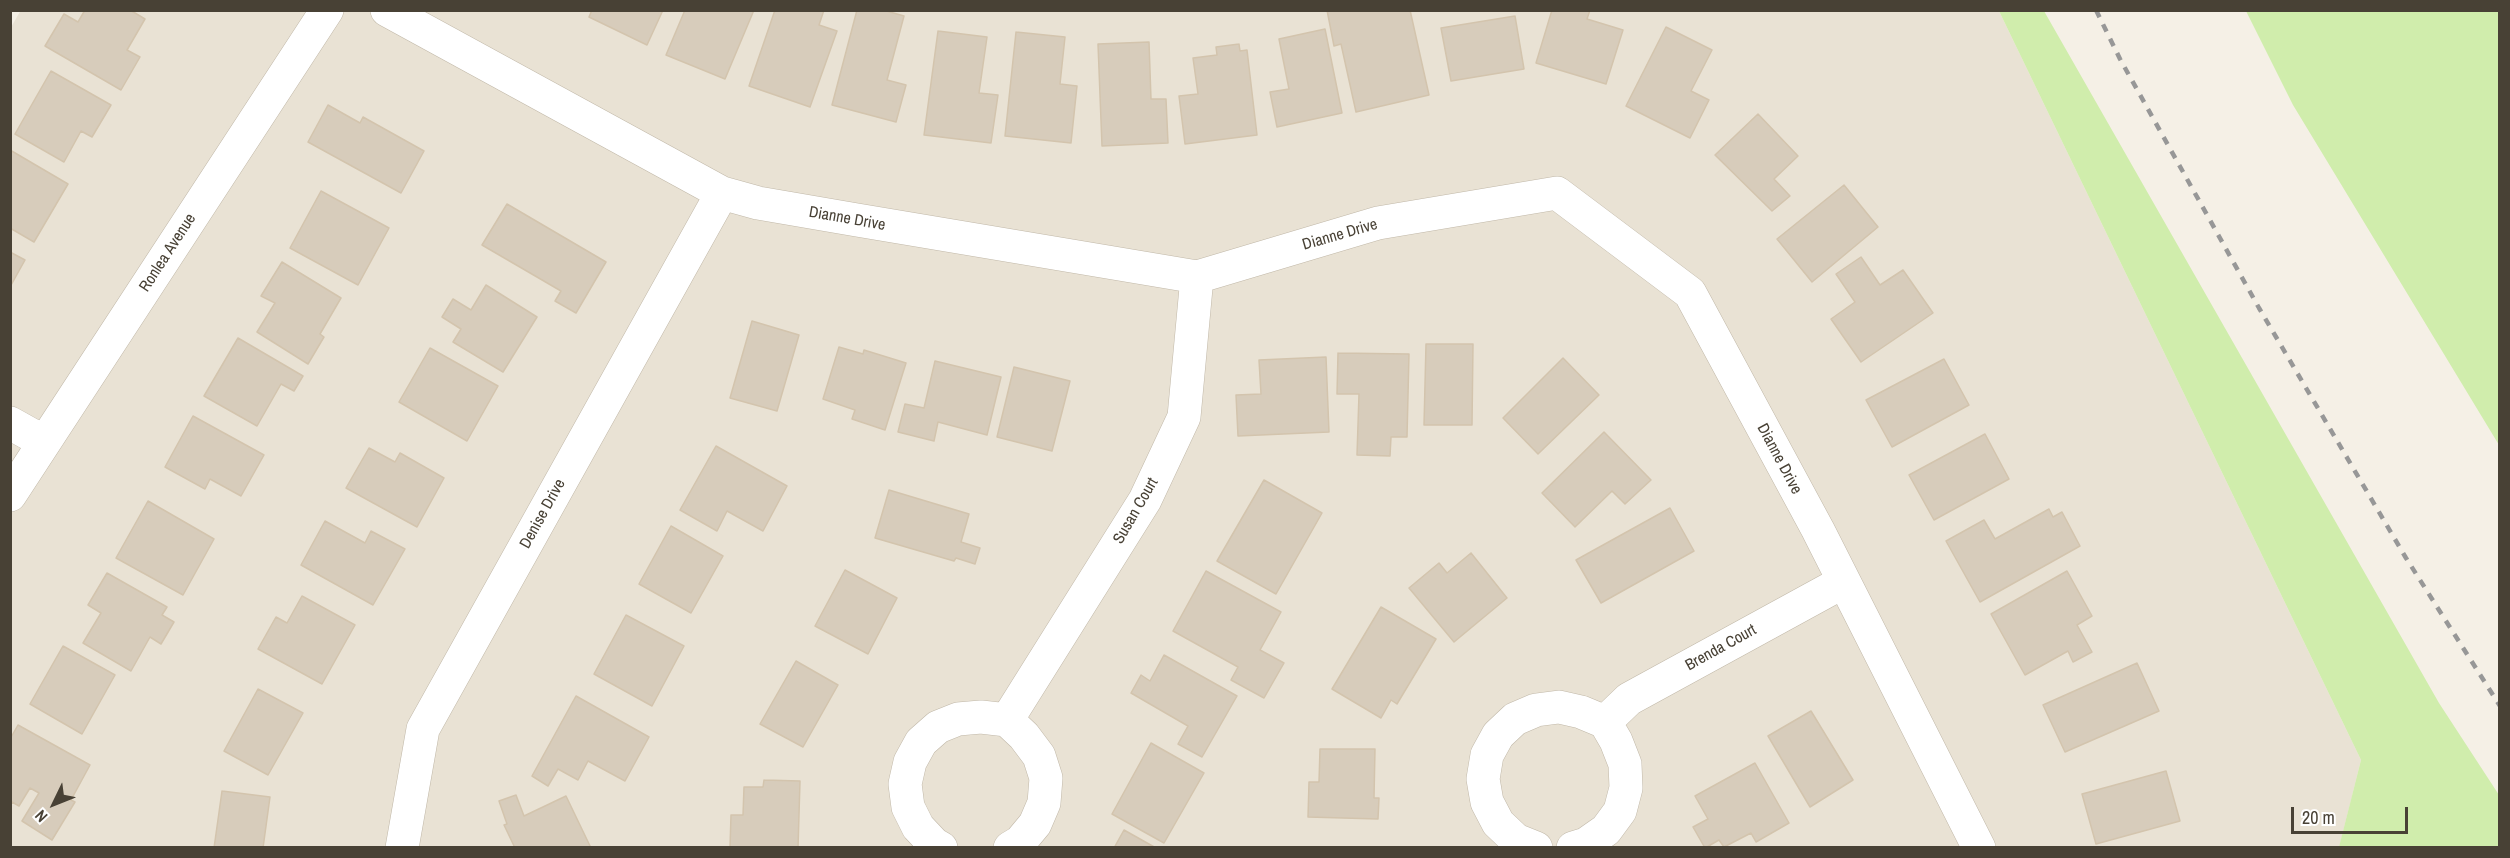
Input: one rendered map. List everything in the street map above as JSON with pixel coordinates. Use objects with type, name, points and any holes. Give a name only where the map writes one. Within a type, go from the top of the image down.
[{"type":"street","name":"Ronlea Avenue","points":[[10,495],[327,10]]},
{"type":"street","name":"Dianne Drive","points":[[387,10],[722,193],[758,203],[1197,277],[1378,223],[1557,193],[1690,293],[1818,530],[1842,582],[1979,848]]},
{"type":"street","name":"Denise Drive","points":[[402,848],[423,729],[722,193]]},
{"type":"street","name":"Susan Court","points":[[1007,720],[1145,500],[1184,417],[1197,277]]},
{"type":"street","points":[[10,423],[44,442]]},
{"type":"street","name":"Brenda Court","points":[[1605,722],[1629,699],[1842,582]]},
{"type":"street","points":[[1536,848],[1516,840],[1498,823],[1487,802],[1483,779],[1487,755],[1498,735],[1515,719],[1536,710],[1559,707],[1581,712],[1605,722],[1626,764],[1626,788],[1620,811],[1606,831],[1586,844],[1573,848]]},
{"type":"street","points":[[941,848],[918,827],[908,807],[905,784],[909,762],[921,742],[938,727],[958,719],[981,717],[1007,720],[1024,736],[1039,756],[1046,778],[1044,803],[1035,824],[1020,842],[1010,848]]},
{"type":"shaded area","points":[[21,10],[1999,11],[2361,760],[2339,848],[11,848],[10,29]]},
{"type":"green space","points":[[1999,11],[2044,11],[2439,703],[2499,795],[2499,847],[2339,847],[2361,760]]},
{"type":"green space","points":[[2246,11],[2499,11],[2499,445],[2293,105]]},
{"type":"building","points":[[85,10],[130,10],[145,19],[127,50],[140,57],[121,90],[45,46],[64,14],[78,22]]},
{"type":"building","points":[[592,10],[663,10],[647,45],[589,17]]},
{"type":"building","points":[[685,10],[754,10],[725,79],[666,55]]},
{"type":"building","points":[[775,10],[824,10],[819,25],[837,31],[810,107],[749,86]]},
{"type":"building","points":[[857,10],[883,10],[904,16],[887,80],[906,85],[896,122],[832,105]]},
{"type":"building","points":[[1327,10],[1410,10],[1429,95],[1356,112],[1341,44],[1334,46]]},
{"type":"building","points":[[1552,10],[1590,10],[1587,19],[1623,30],[1606,84],[1536,63]]},
{"type":"building","points":[[1515,16],[1524,69],[1451,81],[1441,28]]},
{"type":"building","points":[[1666,27],[1712,50],[1691,91],[1709,100],[1690,138],[1626,106]]},
{"type":"building","points":[[1325,29],[1342,113],[1277,127],[1270,92],[1289,89],[1279,39]]},
{"type":"building","points":[[938,31],[987,37],[979,93],[998,95],[991,143],[924,135]]},
{"type":"building","points":[[1016,32],[1065,37],[1060,84],[1077,86],[1071,143],[1005,136]]},
{"type":"building","points":[[1149,42],[1151,99],[1166,99],[1168,143],[1102,146],[1098,44]]},
{"type":"building","points":[[1239,44],[1240,51],[1247,50],[1257,135],[1185,144],[1179,96],[1198,94],[1193,58],[1217,55],[1216,47]]},
{"type":"building","points":[[51,71],[111,105],[92,137],[81,131],[64,162],[15,134]]},
{"type":"building","points":[[328,105],[360,123],[363,117],[424,151],[401,193],[308,142]]},
{"type":"building","points":[[1758,114],[1798,156],[1774,179],[1790,196],[1772,211],[1715,155]]},
{"type":"building","points":[[10,150],[68,184],[34,242],[10,228]]},
{"type":"building","points":[[1844,185],[1878,227],[1812,282],[1777,239]]},
{"type":"building","points":[[321,191],[389,228],[358,285],[290,248]]},
{"type":"building","points":[[507,204],[606,262],[576,313],[555,301],[561,291],[482,245]]},
{"type":"building","points":[[10,252],[25,260],[10,287]]},
{"type":"building","points":[[1861,257],[1880,285],[1903,270],[1933,313],[1861,362],[1831,319],[1855,302],[1836,274]]},
{"type":"building","points":[[282,262],[341,298],[320,334],[324,337],[308,364],[257,332],[275,303],[261,296]]},
{"type":"building","points":[[486,285],[537,317],[503,372],[453,342],[461,329],[442,317],[453,299],[471,310]]},
{"type":"building","points":[[752,321],[799,335],[777,411],[730,398]]},
{"type":"building","points":[[238,338],[303,376],[294,391],[281,384],[257,426],[204,396]]},
{"type":"building","points":[[1426,344],[1473,344],[1472,425],[1424,425]]},
{"type":"building","points":[[839,347],[863,354],[864,350],[906,363],[885,430],[852,419],[855,410],[823,399]]},
{"type":"building","points":[[430,348],[498,386],[467,441],[399,402]]},
{"type":"building","points":[[1338,353],[1409,354],[1407,437],[1391,437],[1390,456],[1357,455],[1359,394],[1337,394]]},
{"type":"building","points":[[1326,357],[1329,432],[1238,436],[1236,395],[1261,394],[1259,360]]},
{"type":"building","points":[[1563,358],[1599,395],[1538,454],[1503,418]]},
{"type":"building","points":[[1944,359],[1969,405],[1892,447],[1866,400]]},
{"type":"building","points":[[935,361],[1001,377],[987,435],[938,422],[934,441],[898,432],[905,404],[924,408]]},
{"type":"building","points":[[1014,367],[1070,381],[1052,451],[997,437]]},
{"type":"building","points":[[193,416],[264,455],[241,496],[210,479],[205,489],[165,467]]},
{"type":"building","points":[[1604,432],[1651,480],[1625,504],[1612,491],[1575,527],[1542,493]]},
{"type":"building","points":[[1985,434],[2009,479],[1934,520],[1909,475]]},
{"type":"building","points":[[716,446],[787,486],[763,531],[727,511],[717,531],[680,510]]},
{"type":"building","points":[[369,448],[395,462],[400,453],[444,478],[417,527],[346,488]]},
{"type":"building","points":[[1264,480],[1322,513],[1276,594],[1217,561]]},
{"type":"building","points":[[889,490],[969,514],[961,542],[980,548],[975,564],[956,558],[954,561],[875,538]]},
{"type":"building","points":[[148,501],[214,539],[183,595],[116,558]]},
{"type":"building","points":[[1670,508],[1694,551],[1601,603],[1576,560]]},
{"type":"building","points":[[2049,509],[2053,517],[2062,512],[2080,546],[1980,602],[1946,541],[1984,520],[1995,539]]},
{"type":"building","points":[[325,521],[365,543],[371,531],[405,549],[373,605],[301,565]]},
{"type":"building","points":[[671,526],[723,556],[691,613],[639,584]]},
{"type":"building","points":[[1471,553],[1507,598],[1454,642],[1409,588],[1439,563],[1447,573]]},
{"type":"building","points":[[845,570],[897,598],[868,654],[815,626]]},
{"type":"building","points":[[1206,571],[1281,612],[1260,650],[1284,663],[1264,698],[1231,680],[1238,667],[1173,631]]},
{"type":"building","points":[[2067,571],[2092,616],[2077,625],[2092,652],[2073,662],[2068,651],[2025,675],[1991,614]]},
{"type":"building","points":[[107,573],[167,607],[162,615],[174,622],[161,644],[150,637],[131,671],[83,643],[101,613],[88,605]]},
{"type":"building","points":[[302,596],[355,625],[322,684],[258,649],[276,617],[287,623]]},
{"type":"building","points":[[1381,607],[1436,639],[1397,704],[1391,700],[1381,718],[1332,689]]},
{"type":"building","points":[[626,615],[684,646],[652,706],[594,674]]},
{"type":"building","points":[[63,646],[115,675],[82,734],[30,704]]},
{"type":"building","points":[[1164,655],[1237,696],[1202,757],[1178,744],[1188,726],[1131,693],[1141,675],[1150,681]]},
{"type":"building","points":[[796,661],[838,685],[803,747],[760,724]]},
{"type":"building","points":[[2137,663],[2159,711],[2065,752],[2043,705]]},
{"type":"building","points":[[258,689],[303,713],[268,775],[224,751]]},
{"type":"building","points":[[576,696],[649,737],[625,781],[588,761],[578,780],[558,769],[548,786],[532,776]]},
{"type":"building","points":[[1811,711],[1853,780],[1810,807],[1768,736]]},
{"type":"building","points":[[18,725],[90,765],[71,800],[75,802],[52,840],[22,821],[39,793],[30,788],[19,806],[12,802],[10,805],[10,739]]},
{"type":"building","points":[[1151,743],[1204,773],[1164,843],[1112,814]]},
{"type":"building","points":[[1320,749],[1375,749],[1374,798],[1379,798],[1378,819],[1308,817],[1309,782],[1319,782]]},
{"type":"building","points":[[1755,763],[1789,823],[1756,842],[1751,833],[1724,847],[1719,840],[1705,848],[1693,827],[1708,819],[1695,796]]},
{"type":"building","points":[[2166,771],[2180,821],[2096,844],[2082,794]]},
{"type":"building","points":[[764,780],[800,781],[798,848],[730,848],[731,815],[743,815],[744,787],[763,787]]},
{"type":"building","points":[[222,791],[270,797],[263,848],[214,848]]},
{"type":"building","points":[[516,795],[524,816],[566,796],[591,848],[515,848],[504,825],[507,824],[499,801]]},
{"type":"building","points":[[1124,830],[1156,848],[1114,848]]},
{"type":"railway","points":[[2096,10],[2120,59],[2259,308],[2406,558],[2500,706]]}]
